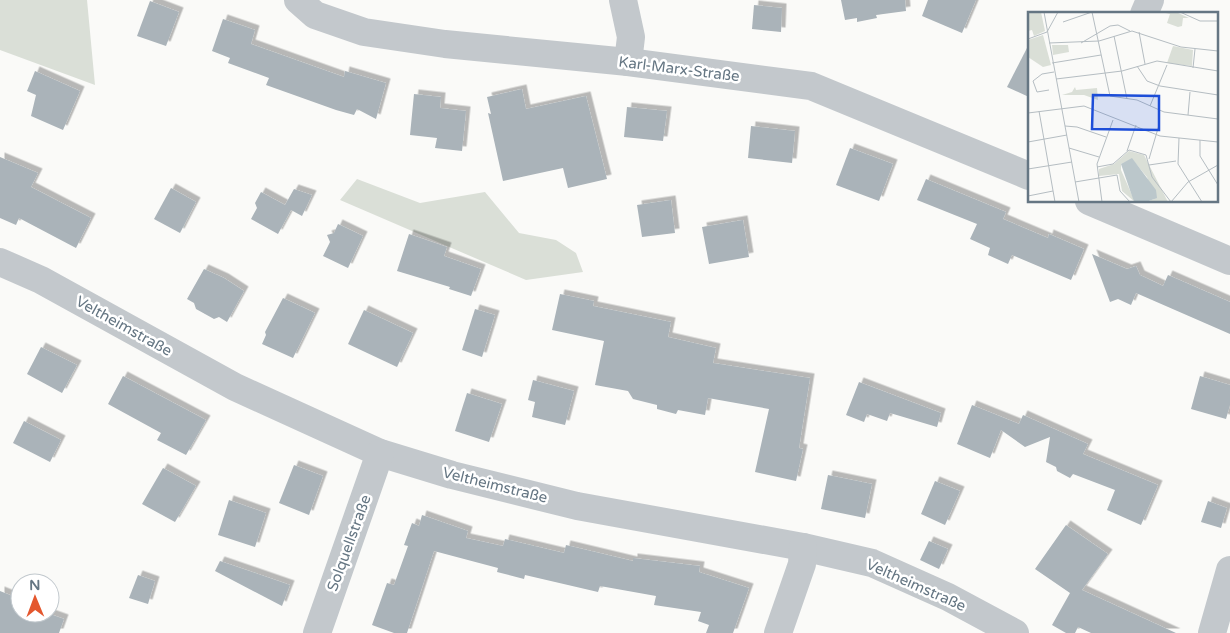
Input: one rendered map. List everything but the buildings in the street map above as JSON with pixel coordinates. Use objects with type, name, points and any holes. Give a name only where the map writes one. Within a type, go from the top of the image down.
[{"type":"street","points":[[623,0],[631,37],[628,62]]},
{"type":"street","points":[[1145,12],[1150,0]]},
{"type":"street","name":"Karl-Marx-Straße","points":[[307,8],[373,34],[445,44],[628,62],[811,86],[1028,176]]},
{"type":"street","points":[[1091,202],[1230,261]]},
{"type":"street","name":"Veltheimstraße","points":[[0,262],[41,280],[235,387],[380,453],[452,475],[577,506],[803,547],[872,563],[948,597],[1015,633]]},
{"type":"street","name":"Solquellstraße","points":[[316,633],[380,453]]},
{"type":"street","points":[[778,633],[802,564],[803,547]]},
{"type":"street","points":[[1212,633],[1230,570]]},
{"type":"shaded area","points":[[0,0],[87,0],[95,85],[0,50]]},
{"type":"shaded area","points":[[357,179],[420,203],[485,192],[519,233],[556,240],[576,253],[583,272],[526,280],[340,200]]}]
